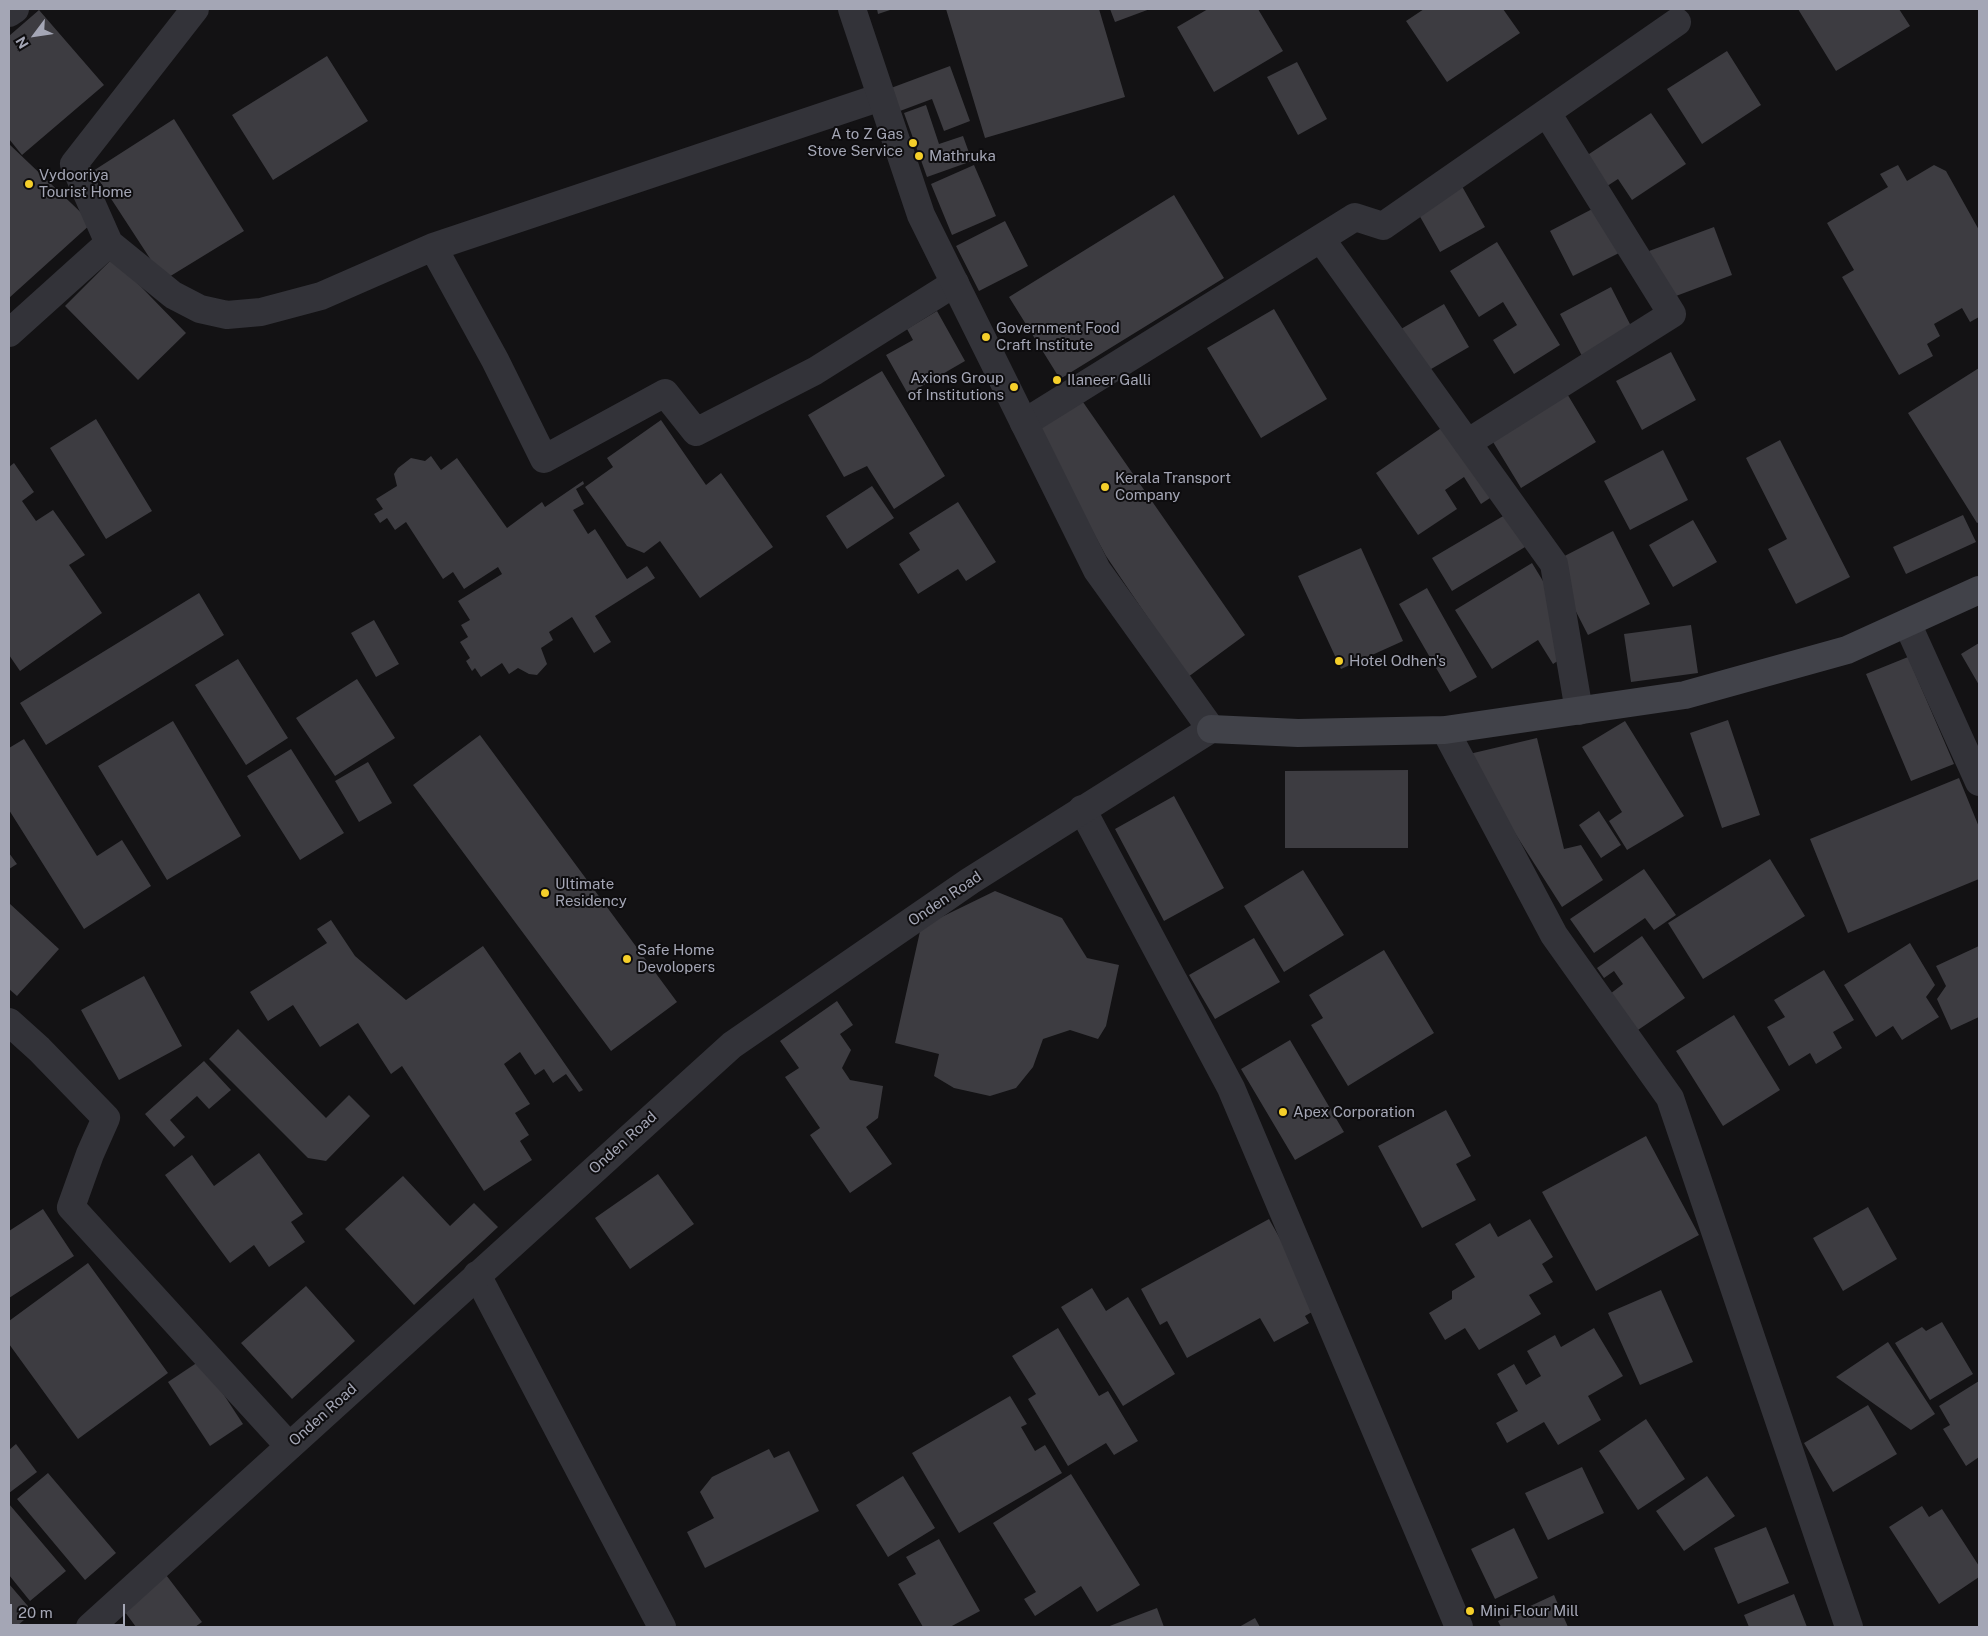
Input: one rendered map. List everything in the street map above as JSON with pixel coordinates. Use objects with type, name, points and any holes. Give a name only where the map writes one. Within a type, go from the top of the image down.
[{"type":"main road","points":[[1211,729],[1298,733],[1445,730],[1685,695],[1847,650],[1979,590]]},
{"type":"street","points":[[9,12],[15,9]]},
{"type":"street","points":[[195,9],[74,164],[109,243],[173,295],[200,309],[226,315],[261,312],[321,296],[434,247],[881,97]]},
{"type":"street","points":[[852,9],[921,215],[1097,570],[1211,729]]},
{"type":"street","points":[[1024,423],[1355,218],[1383,226],[1677,22]]},
{"type":"street","points":[[1467,443],[1672,314],[1547,113]]},
{"type":"street","points":[[1321,239],[1554,564],[1579,711]]},
{"type":"street","points":[[9,333],[109,243]]},
{"type":"street","points":[[434,247],[495,360],[544,459],[665,393],[696,432],[815,371],[955,283]]},
{"type":"street","points":[[1907,623],[1979,782]]},
{"type":"street","name":"Onden Road","points":[[90,1627],[732,1045],[970,881],[1211,729]]},
{"type":"street","points":[[1445,730],[1554,935],[1670,1098],[1849,1627]]},
{"type":"street","points":[[1082,810],[1231,1088],[1459,1627]]},
{"type":"street","points":[[9,1022],[39,1049],[106,1118],[90,1154],[71,1207],[289,1446]]},
{"type":"street","points":[[477,1275],[662,1627]]},
{"type":"building","points":[[877,9],[893,9],[878,14]]},
{"type":"building","points":[[946,9],[1099,9],[1125,97],[985,138]]},
{"type":"building","points":[[1110,9],[1150,9],[1115,22]]},
{"type":"building","points":[[1208,9],[1258,9],[1283,51],[1214,92],[1177,27]]},
{"type":"building","points":[[1424,9],[1503,9],[1520,33],[1447,82],[1406,21]]},
{"type":"building","points":[[1798,9],[1899,9],[1910,26],[1836,71]]},
{"type":"building","points":[[39,10],[104,85],[22,155],[9,139],[9,36]]},
{"type":"building","points":[[1727,51],[1761,105],[1702,144],[1667,89]]},
{"type":"building","points":[[327,56],[368,121],[273,180],[232,115]]},
{"type":"building","points":[[1297,62],[1327,119],[1298,135],[1267,77]]},
{"type":"building","points":[[950,66],[970,121],[944,131],[932,99],[900,111],[891,88]]},
{"type":"building","points":[[926,105],[939,144],[963,136],[972,161],[927,177],[904,113]]},
{"type":"building","points":[[1651,113],[1686,164],[1632,200],[1618,179],[1601,190],[1580,160]]},
{"type":"building","points":[[174,119],[244,231],[164,280],[93,171]]},
{"type":"building","name":"Vydooriya Tourist Home","points":[[9,144],[92,223],[9,298]]},
{"type":"building","points":[[974,165],[996,216],[952,235],[931,184]]},
{"type":"building","points":[[1898,165],[1907,181],[1934,165],[1946,171],[1979,230],[1979,317],[1970,322],[1962,308],[1934,324],[1940,336],[1927,344],[1933,356],[1899,375],[1842,277],[1854,270],[1827,223],[1888,187],[1880,174]]},
{"type":"building","points":[[1459,181],[1485,227],[1440,252],[1414,206]]},
{"type":"building","points":[[1174,195],[1224,278],[1060,379],[1009,297]]},
{"type":"building","points":[[1598,206],[1621,252],[1573,276],[1550,231]]},
{"type":"building","points":[[1005,221],[1028,266],[979,291],[956,246]]},
{"type":"building","points":[[1714,227],[1732,275],[1668,299],[1649,251]]},
{"type":"building","points":[[1497,242],[1560,345],[1514,374],[1493,340],[1517,325],[1503,302],[1479,317],[1450,271]]},
{"type":"building","points":[[113,258],[186,333],[138,380],[65,306]]},
{"type":"building","points":[[1611,287],[1633,330],[1582,356],[1560,314]]},
{"type":"building","points":[[1444,304],[1469,347],[1426,372],[1401,329]]},
{"type":"building","points":[[1274,309],[1327,399],[1261,438],[1207,348]]},
{"type":"building","points":[[937,311],[965,361],[908,394],[886,355],[913,340],[907,329]]},
{"type":"building","points":[[1671,352],[1696,400],[1642,430],[1616,381]]},
{"type":"building","points":[[1979,368],[1979,522],[1977,523],[1908,413]]},
{"type":"building","points":[[882,371],[945,476],[894,509],[867,466],[844,477],[808,415]]},
{"type":"building","name":"Kerala Transport Company","points":[[1076,392],[1245,635],[1188,677],[1106,556],[1031,418]]},
{"type":"building","points":[[1566,392],[1596,442],[1521,488],[1490,437]]},
{"type":"building","points":[[1460,415],[1508,486],[1481,504],[1464,477],[1445,490],[1457,509],[1418,535],[1376,473]]},
{"type":"building","points":[[96,419],[152,511],[106,539],[50,448]]},
{"type":"building","points":[[661,420],[706,485],[721,473],[773,547],[700,598],[660,541],[644,553],[627,546],[585,487],[613,467],[607,458]]},
{"type":"building","points":[[1780,440],[1850,577],[1796,604],[1768,549],[1787,539],[1746,458]]},
{"type":"building","points":[[1663,450],[1688,500],[1630,530],[1604,481]]},
{"type":"building","points":[[431,456],[441,470],[457,458],[507,528],[542,502],[545,507],[583,481],[584,484],[576,489],[584,504],[573,510],[588,534],[595,529],[627,579],[647,566],[655,578],[595,616],[611,642],[594,653],[572,617],[549,632],[553,640],[541,648],[547,664],[537,675],[529,674],[518,668],[509,674],[502,663],[481,677],[475,668],[472,671],[466,661],[470,658],[460,642],[468,637],[461,625],[470,620],[458,601],[502,574],[498,567],[464,589],[453,572],[443,579],[406,522],[395,530],[387,518],[380,523],[374,514],[383,509],[376,499],[397,486],[394,474],[398,468],[411,458],[425,461]]},
{"type":"building","points":[[14,463],[34,492],[22,501],[36,521],[53,510],[85,555],[69,565],[102,613],[20,671],[9,655],[9,467]]},
{"type":"building","points":[[872,486],[894,518],[847,549],[826,516]]},
{"type":"building","points":[[958,502],[996,562],[966,581],[958,569],[918,594],[899,564],[920,550],[909,533]]},
{"type":"building","points":[[1510,512],[1530,544],[1452,591],[1432,558]]},
{"type":"building","points":[[1963,515],[1976,542],[1906,574],[1893,547]]},
{"type":"building","points":[[1693,520],[1717,562],[1673,587],[1649,545]]},
{"type":"building","points":[[1613,531],[1650,604],[1588,635],[1551,563]]},
{"type":"building","points":[[1361,548],[1403,641],[1341,669],[1298,576]]},
{"type":"building","points":[[1532,563],[1582,645],[1553,664],[1538,640],[1492,669],[1455,610]]},
{"type":"building","points":[[1427,588],[1477,677],[1450,692],[1399,604]]},
{"type":"building","points":[[199,593],[224,635],[46,745],[20,703]]},
{"type":"building","points":[[374,620],[399,664],[376,677],[351,633]]},
{"type":"building","points":[[1691,625],[1698,673],[1631,682],[1624,634]]},
{"type":"building","points":[[1979,643],[1979,685],[1961,654]]},
{"type":"building","points":[[1908,657],[1954,764],[1911,781],[1866,674]]},
{"type":"building","points":[[238,659],[288,738],[246,765],[195,685]]},
{"type":"building","points":[[357,679],[395,738],[335,776],[296,718]]},
{"type":"building","points":[[1728,720],[1760,815],[1722,828],[1690,733]]},
{"type":"building","points":[[173,721],[241,836],[167,880],[98,766]]},
{"type":"building","points":[[1625,721],[1684,816],[1627,850],[1609,821],[1622,812],[1582,747]]},
{"type":"building","name":"Ultimate Residency","points":[[480,735],[677,1002],[611,1051],[413,785]]},
{"type":"building","points":[[1537,738],[1564,849],[1581,845],[1603,880],[1562,907],[1465,755]]},
{"type":"building","points":[[24,739],[97,856],[122,840],[151,886],[84,929],[9,810],[9,748]]},
{"type":"building","points":[[291,749],[344,833],[300,860],[247,776]]},
{"type":"building","points":[[368,762],[392,803],[359,822],[335,781]]},
{"type":"building","points":[[1408,770],[1408,848],[1285,848],[1285,771]]},
{"type":"building","points":[[1959,778],[1979,827],[1979,879],[1848,933],[1810,839]]},
{"type":"building","points":[[1174,796],[1224,888],[1164,921],[1115,829]]},
{"type":"building","points":[[1599,811],[1621,845],[1601,858],[1579,825]]},
{"type":"building","points":[[9,853],[17,864],[9,869]]},
{"type":"building","points":[[1770,859],[1805,916],[1703,979],[1668,923]]},
{"type":"building","points":[[1644,869],[1676,915],[1654,930],[1645,918],[1594,953],[1570,919]]},
{"type":"building","points":[[1303,870],[1344,935],[1284,972],[1244,906]]},
{"type":"building","points":[[995,891],[1062,918],[1087,958],[1119,965],[1106,1026],[1098,1039],[1070,1030],[1043,1039],[1033,1067],[1016,1088],[990,1096],[954,1088],[934,1076],[939,1054],[895,1043],[921,927]]},
{"type":"building","points":[[9,903],[59,949],[17,996],[9,989]]},
{"type":"building","points":[[331,920],[355,956],[406,1000],[483,946],[583,1090],[579,1092],[566,1074],[553,1083],[544,1069],[535,1075],[520,1052],[504,1064],[530,1104],[515,1113],[529,1135],[520,1141],[532,1160],[484,1191],[402,1066],[391,1074],[358,1023],[320,1047],[293,1005],[268,1021],[250,992],[327,943],[317,929]]},
{"type":"building","points":[[1642,936],[1685,998],[1635,1032],[1610,994],[1623,984],[1614,971],[1604,978],[1597,968]]},
{"type":"building","points":[[1254,938],[1280,982],[1215,1019],[1189,975]]},
{"type":"building","points":[[1910,943],[1935,985],[1926,997],[1939,1017],[1902,1040],[1893,1026],[1876,1037],[1844,985]]},
{"type":"building","points":[[1979,946],[1979,1017],[1951,1030],[1937,999],[1946,986],[1936,966]]},
{"type":"building","points":[[1384,950],[1434,1033],[1348,1086],[1311,1025],[1323,1018],[1309,995]]},
{"type":"building","points":[[1824,970],[1854,1020],[1833,1032],[1842,1048],[1816,1064],[1810,1053],[1789,1066],[1767,1027],[1785,1017],[1774,1000]]},
{"type":"building","points":[[144,976],[182,1046],[119,1080],[81,1010]]},
{"type":"building","points":[[837,1001],[853,1025],[840,1034],[851,1050],[842,1068],[850,1080],[883,1086],[878,1118],[866,1127],[892,1164],[850,1193],[810,1135],[820,1128],[785,1077],[799,1068],[780,1041]]},
{"type":"building","points":[[1734,1015],[1780,1090],[1723,1126],[1676,1051]]},
{"type":"building","points":[[238,1029],[326,1118],[349,1095],[370,1116],[326,1161],[308,1158],[209,1059]]},
{"type":"building","points":[[1290,1040],[1344,1132],[1295,1160],[1241,1069]]},
{"type":"building","points":[[204,1061],[231,1090],[209,1109],[197,1096],[170,1120],[185,1137],[174,1147],[145,1114]]},
{"type":"building","points":[[1446,1110],[1471,1156],[1456,1164],[1476,1200],[1422,1228],[1378,1146]]},
{"type":"building","points":[[1646,1136],[1699,1235],[1596,1291],[1542,1192]]},
{"type":"building","points":[[259,1153],[303,1214],[291,1222],[305,1242],[269,1267],[254,1245],[230,1263],[165,1175],[192,1155],[214,1186]]},
{"type":"building","points":[[658,1174],[694,1224],[630,1269],[595,1218]]},
{"type":"building","points":[[403,1176],[450,1226],[474,1203],[498,1227],[414,1305],[345,1229]]},
{"type":"building","points":[[1868,1207],[1897,1259],[1843,1291],[1813,1238]]},
{"type":"building","points":[[43,1209],[74,1256],[9,1298],[9,1231]]},
{"type":"building","points":[[1269,1219],[1319,1308],[1305,1316],[1309,1323],[1274,1342],[1260,1318],[1187,1358],[1167,1321],[1160,1325],[1141,1289]]},
{"type":"building","points":[[1530,1219],[1553,1257],[1542,1264],[1553,1282],[1529,1295],[1541,1314],[1479,1350],[1465,1328],[1445,1340],[1429,1313],[1452,1299],[1452,1291],[1475,1277],[1455,1244],[1490,1223],[1498,1237]]},
{"type":"building","points":[[88,1263],[168,1373],[78,1439],[9,1344],[9,1321]]},
{"type":"building","points":[[306,1286],[355,1341],[292,1399],[241,1343]]},
{"type":"building","points":[[1092,1288],[1106,1311],[1128,1297],[1175,1374],[1123,1406],[1061,1307]]},
{"type":"building","points":[[1661,1290],[1693,1362],[1640,1385],[1608,1313]]},
{"type":"building","points":[[1942,1322],[1973,1374],[1930,1400],[1895,1343],[1922,1327],[1926,1331]]},
{"type":"building","points":[[1058,1328],[1099,1396],[1108,1391],[1138,1441],[1114,1455],[1106,1443],[1068,1466],[1028,1399],[1036,1394],[1012,1356]]},
{"type":"building","points":[[1594,1328],[1623,1376],[1588,1396],[1601,1420],[1558,1445],[1544,1422],[1507,1443],[1496,1423],[1518,1411],[1497,1374],[1514,1364],[1526,1385],[1541,1376],[1527,1351],[1555,1335],[1561,1347]]},
{"type":"building","points":[[1888,1342],[1935,1414],[1911,1430],[1836,1377]]},
{"type":"building","points":[[201,1360],[243,1424],[210,1446],[168,1382]]},
{"type":"building","points":[[1979,1381],[1979,1457],[1966,1466],[1943,1429],[1950,1425],[1939,1406]]},
{"type":"building","points":[[1010,1396],[1027,1424],[1021,1427],[1035,1451],[1045,1445],[1062,1473],[959,1533],[912,1453]]},
{"type":"building","points":[[1868,1405],[1897,1454],[1833,1492],[1804,1443]]},
{"type":"building","points":[[1646,1419],[1685,1479],[1638,1510],[1599,1451]]},
{"type":"building","points":[[16,1444],[37,1472],[9,1493],[9,1450]]},
{"type":"building","points":[[769,1449],[774,1458],[789,1451],[819,1511],[705,1568],[687,1532],[714,1518],[700,1492],[712,1477]]},
{"type":"building","points":[[1582,1467],[1604,1513],[1548,1540],[1525,1493]]},
{"type":"building","points":[[48,1473],[116,1553],[85,1580],[17,1499]]},
{"type":"building","points":[[1071,1474],[1140,1585],[1097,1612],[1081,1586],[1035,1616],[1024,1599],[1036,1592],[993,1523]]},
{"type":"building","points":[[903,1476],[935,1528],[888,1557],[856,1505]]},
{"type":"building","points":[[1707,1476],[1735,1516],[1684,1551],[1656,1511]]},
{"type":"building","points":[[9,1504],[66,1571],[30,1601],[9,1575]]},
{"type":"building","points":[[1922,1506],[1929,1517],[1942,1509],[1979,1566],[1979,1577],[1939,1604],[1889,1527]]},
{"type":"building","points":[[1766,1527],[1789,1583],[1738,1604],[1714,1548]]},
{"type":"building","points":[[1514,1528],[1538,1578],[1495,1599],[1471,1549]]},
{"type":"building","points":[[939,1539],[980,1611],[950,1627],[923,1627],[898,1584],[916,1574],[906,1557]]},
{"type":"building","points":[[163,1571],[202,1622],[195,1627],[136,1627],[119,1604]]},
{"type":"building","points":[[9,1584],[33,1612],[16,1627],[9,1627]]},
{"type":"building","points":[[1794,1594],[1807,1627],[1749,1627],[1744,1615]]},
{"type":"building","points":[[1554,1595],[1568,1627],[1501,1627],[1498,1621]]},
{"type":"building","points":[[1157,1608],[1164,1627],[1107,1627]]},
{"type":"building","points":[[1255,1618],[1260,1627],[1239,1627]]},
{"type":"place","name":"A to Z Gas Stove Service","points":[[913,143]]},
{"type":"place","name":"Mathruka","points":[[919,156]]},
{"type":"place","name":"Vydooriya Tourist Home","points":[[29,184]]},
{"type":"place","name":"Government Food Craft Institute","points":[[986,337]]},
{"type":"place","name":"Ilaneer Galli","points":[[1057,380]]},
{"type":"place","name":"Axions Group of Institutions","points":[[1014,387]]},
{"type":"place","name":"Kerala Transport Company","points":[[1105,487]]},
{"type":"place","name":"Hotel Odhen's","points":[[1339,661]]},
{"type":"place","name":"Ultimate Residency","points":[[545,893]]},
{"type":"place","name":"Safe Home Devolopers","points":[[627,959]]},
{"type":"place","name":"Apex Corporation","points":[[1283,1112]]},
{"type":"place","name":"Mini Flour Mill","points":[[1470,1611]]}]
